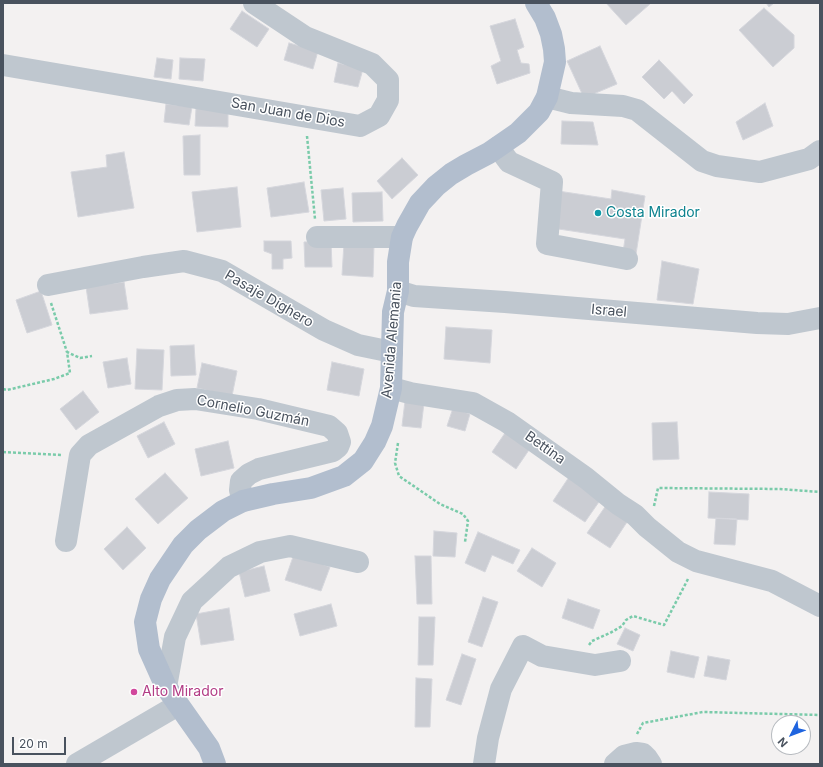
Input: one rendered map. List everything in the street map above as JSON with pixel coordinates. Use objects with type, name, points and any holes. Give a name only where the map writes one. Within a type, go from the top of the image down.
[{"type":"main road","name":"Avenida Alemania","points":[[215,764],[209,748],[166,687],[149,649],[144,622],[151,599],[160,579],[184,545],[198,530],[223,510],[243,501],[273,494],[311,488],[344,476],[363,462],[375,442],[382,426],[391,388],[393,312],[398,291],[398,262],[402,237],[420,203],[436,186],[461,168],[498,147],[518,133],[530,123],[539,112],[547,97],[555,62],[554,49],[552,34],[536,3]]},
{"type":"street","name":"San Juan de Dios","points":[[3,65],[360,126],[379,116],[388,100],[388,80],[372,64],[305,37],[254,3]]},
{"type":"street","points":[[547,97],[571,103],[623,106],[637,110],[702,161],[717,166],[760,172],[809,159],[820,151]]},
{"type":"street","points":[[498,147],[509,162],[552,182],[547,244],[627,259]]},
{"type":"street","points":[[317,237],[402,237]]},
{"type":"street","name":"Pasaje Dighero","points":[[48,285],[143,267],[184,261],[222,271],[324,330],[358,345],[392,352]]},
{"type":"street","name":"Israel","points":[[398,291],[414,296],[757,323],[788,324],[820,318]]},
{"type":"street","name":"Bettina","points":[[391,388],[410,393],[473,403],[507,422],[586,478],[618,504],[635,515],[647,527],[678,552],[696,561],[772,581],[820,606]]},
{"type":"street","name":"Cornelio Guzmán","points":[[80,455],[89,445],[160,406],[177,400],[195,399],[258,409],[329,426],[338,435],[340,444],[333,451],[259,469],[250,474],[241,481],[240,490],[243,501]]},
{"type":"street","points":[[66,541],[80,455]]},
{"type":"street","points":[[166,687],[175,637],[192,601],[229,567],[260,552],[290,546],[358,562]]},
{"type":"street","points":[[484,764],[488,738],[501,689],[523,646],[542,656],[595,665],[620,661]]},
{"type":"street","points":[[77,764],[178,705]]},
{"type":"street","points":[[621,759],[636,753],[643,754],[651,764]]},
{"type":"path","points":[[305,116],[317,237]]},
{"type":"path","points":[[3,389],[7,390],[54,379],[70,373],[67,352],[47,292],[48,285]]},
{"type":"path","points":[[67,352],[80,358],[92,356]]},
{"type":"path","points":[[382,426],[399,434],[395,463],[399,476],[440,504],[463,514],[468,520],[465,542]]},
{"type":"path","points":[[3,452],[80,455]]},
{"type":"path","points":[[648,504],[653,509],[658,488],[780,489],[820,492]]},
{"type":"path","points":[[595,665],[598,653],[588,647],[592,641],[622,626],[626,620],[633,616],[664,625],[683,588]]},
{"type":"path","points":[[621,759],[643,723],[703,712],[820,715]]},
{"type":"building","points":[[606,3],[649,3],[650,4],[626,25]]},
{"type":"building","points":[[766,3],[774,3],[769,7]]},
{"type":"building","points":[[764,8],[794,35],[794,48],[773,67],[739,30]]},
{"type":"building","points":[[242,11],[269,29],[257,47],[230,29]]},
{"type":"building","points":[[515,19],[524,47],[517,50],[521,63],[529,64],[530,73],[497,84],[491,66],[501,61],[490,26]]},
{"type":"building","points":[[289,43],[318,51],[313,69],[284,60]]},
{"type":"building","points":[[600,46],[617,84],[584,98],[567,61]]},
{"type":"building","points":[[157,58],[173,60],[171,79],[154,77]]},
{"type":"building","points":[[180,58],[205,59],[203,81],[179,79]]},
{"type":"building","points":[[659,60],[693,95],[684,104],[672,91],[664,99],[642,77]]},
{"type":"building","points":[[338,63],[363,69],[358,87],[334,82]]},
{"type":"building","points":[[765,103],[773,126],[743,140],[736,122]]},
{"type":"building","points":[[166,104],[192,107],[189,125],[164,122]]},
{"type":"building","points":[[196,108],[228,109],[228,127],[195,126]]},
{"type":"building","points":[[562,121],[593,122],[598,145],[561,144]]},
{"type":"building","points":[[200,135],[200,175],[184,175],[183,136]]},
{"type":"building","points":[[124,152],[134,208],[78,217],[71,172],[107,167],[106,155]]},
{"type":"building","points":[[402,158],[418,175],[392,199],[377,181]]},
{"type":"building","points":[[304,182],[309,212],[271,217],[267,188]]},
{"type":"building","points":[[237,187],[241,227],[197,232],[192,192]]},
{"type":"building","points":[[343,188],[346,219],[324,221],[321,190]]},
{"type":"building","name":"Costa Mirador","points":[[612,190],[645,196],[636,254],[623,252],[625,239],[552,228],[558,191],[611,199]]},
{"type":"building","points":[[382,192],[383,221],[353,222],[352,193]]},
{"type":"building","points":[[264,241],[291,241],[292,258],[283,259],[283,269],[272,269],[272,254],[264,251]]},
{"type":"building","points":[[331,241],[332,267],[305,267],[304,242]]},
{"type":"building","points":[[344,243],[374,245],[373,277],[342,275]]},
{"type":"building","points":[[662,261],[699,269],[693,304],[657,300]]},
{"type":"building","points":[[124,282],[128,309],[90,314],[86,287]]},
{"type":"building","points":[[41,291],[52,325],[27,333],[16,300]]},
{"type":"building","points":[[446,327],[492,330],[490,363],[444,359]]},
{"type":"building","points":[[194,345],[196,375],[171,376],[170,346]]},
{"type":"building","points":[[137,349],[164,350],[162,390],[135,389]]},
{"type":"building","points":[[127,358],[131,384],[108,388],[103,362]]},
{"type":"building","points":[[332,362],[364,369],[359,396],[327,390]]},
{"type":"building","points":[[202,363],[237,371],[232,396],[197,388]]},
{"type":"building","points":[[83,391],[99,412],[76,430],[60,409]]},
{"type":"building","points":[[405,401],[424,403],[421,428],[402,426]]},
{"type":"building","points":[[453,408],[470,414],[465,431],[447,426]]},
{"type":"building","points":[[164,422],[175,444],[148,458],[137,436]]},
{"type":"building","points":[[677,422],[679,459],[653,460],[652,423]]},
{"type":"building","points":[[505,433],[529,450],[516,469],[492,452]]},
{"type":"building","points":[[228,441],[234,468],[201,476],[195,449]]},
{"type":"building","points":[[165,473],[188,498],[158,524],[135,499]]},
{"type":"building","points":[[569,477],[601,499],[585,522],[553,501]]},
{"type":"building","points":[[709,492],[749,494],[748,520],[708,518]]},
{"type":"building","points":[[607,504],[629,519],[610,548],[587,533]]},
{"type":"building","points":[[716,518],[737,519],[735,545],[714,544]]},
{"type":"building","points":[[127,527],[146,548],[123,570],[104,549]]},
{"type":"building","points":[[434,531],[457,533],[455,557],[433,556]]},
{"type":"building","points":[[478,532],[520,550],[513,564],[492,555],[485,572],[465,563]]},
{"type":"building","points":[[532,548],[556,563],[542,587],[517,571]]},
{"type":"building","points":[[294,554],[330,567],[321,591],[285,580]]},
{"type":"building","points":[[415,556],[431,556],[432,604],[417,604]]},
{"type":"building","points":[[264,566],[270,591],[245,597],[239,572]]},
{"type":"building","points":[[483,597],[498,602],[482,647],[468,642]]},
{"type":"building","points":[[568,599],[600,610],[593,629],[562,618]]},
{"type":"building","points":[[331,604],[337,626],[300,636],[294,614]]},
{"type":"building","points":[[229,608],[234,640],[201,645],[196,614]]},
{"type":"building","points":[[419,617],[435,617],[433,665],[418,665]]},
{"type":"building","points":[[625,628],[640,635],[633,651],[617,644]]},
{"type":"building","points":[[671,651],[699,657],[694,678],[667,672]]},
{"type":"building","points":[[462,654],[476,659],[461,705],[446,700]]},
{"type":"building","points":[[708,656],[730,660],[726,680],[704,676]]},
{"type":"building","points":[[416,678],[432,679],[430,727],[415,727]]},
{"type":"place","name":"Costa Mirador","points":[[598,213]]},
{"type":"place","name":"Alto Mirador","points":[[134,692]]}]
